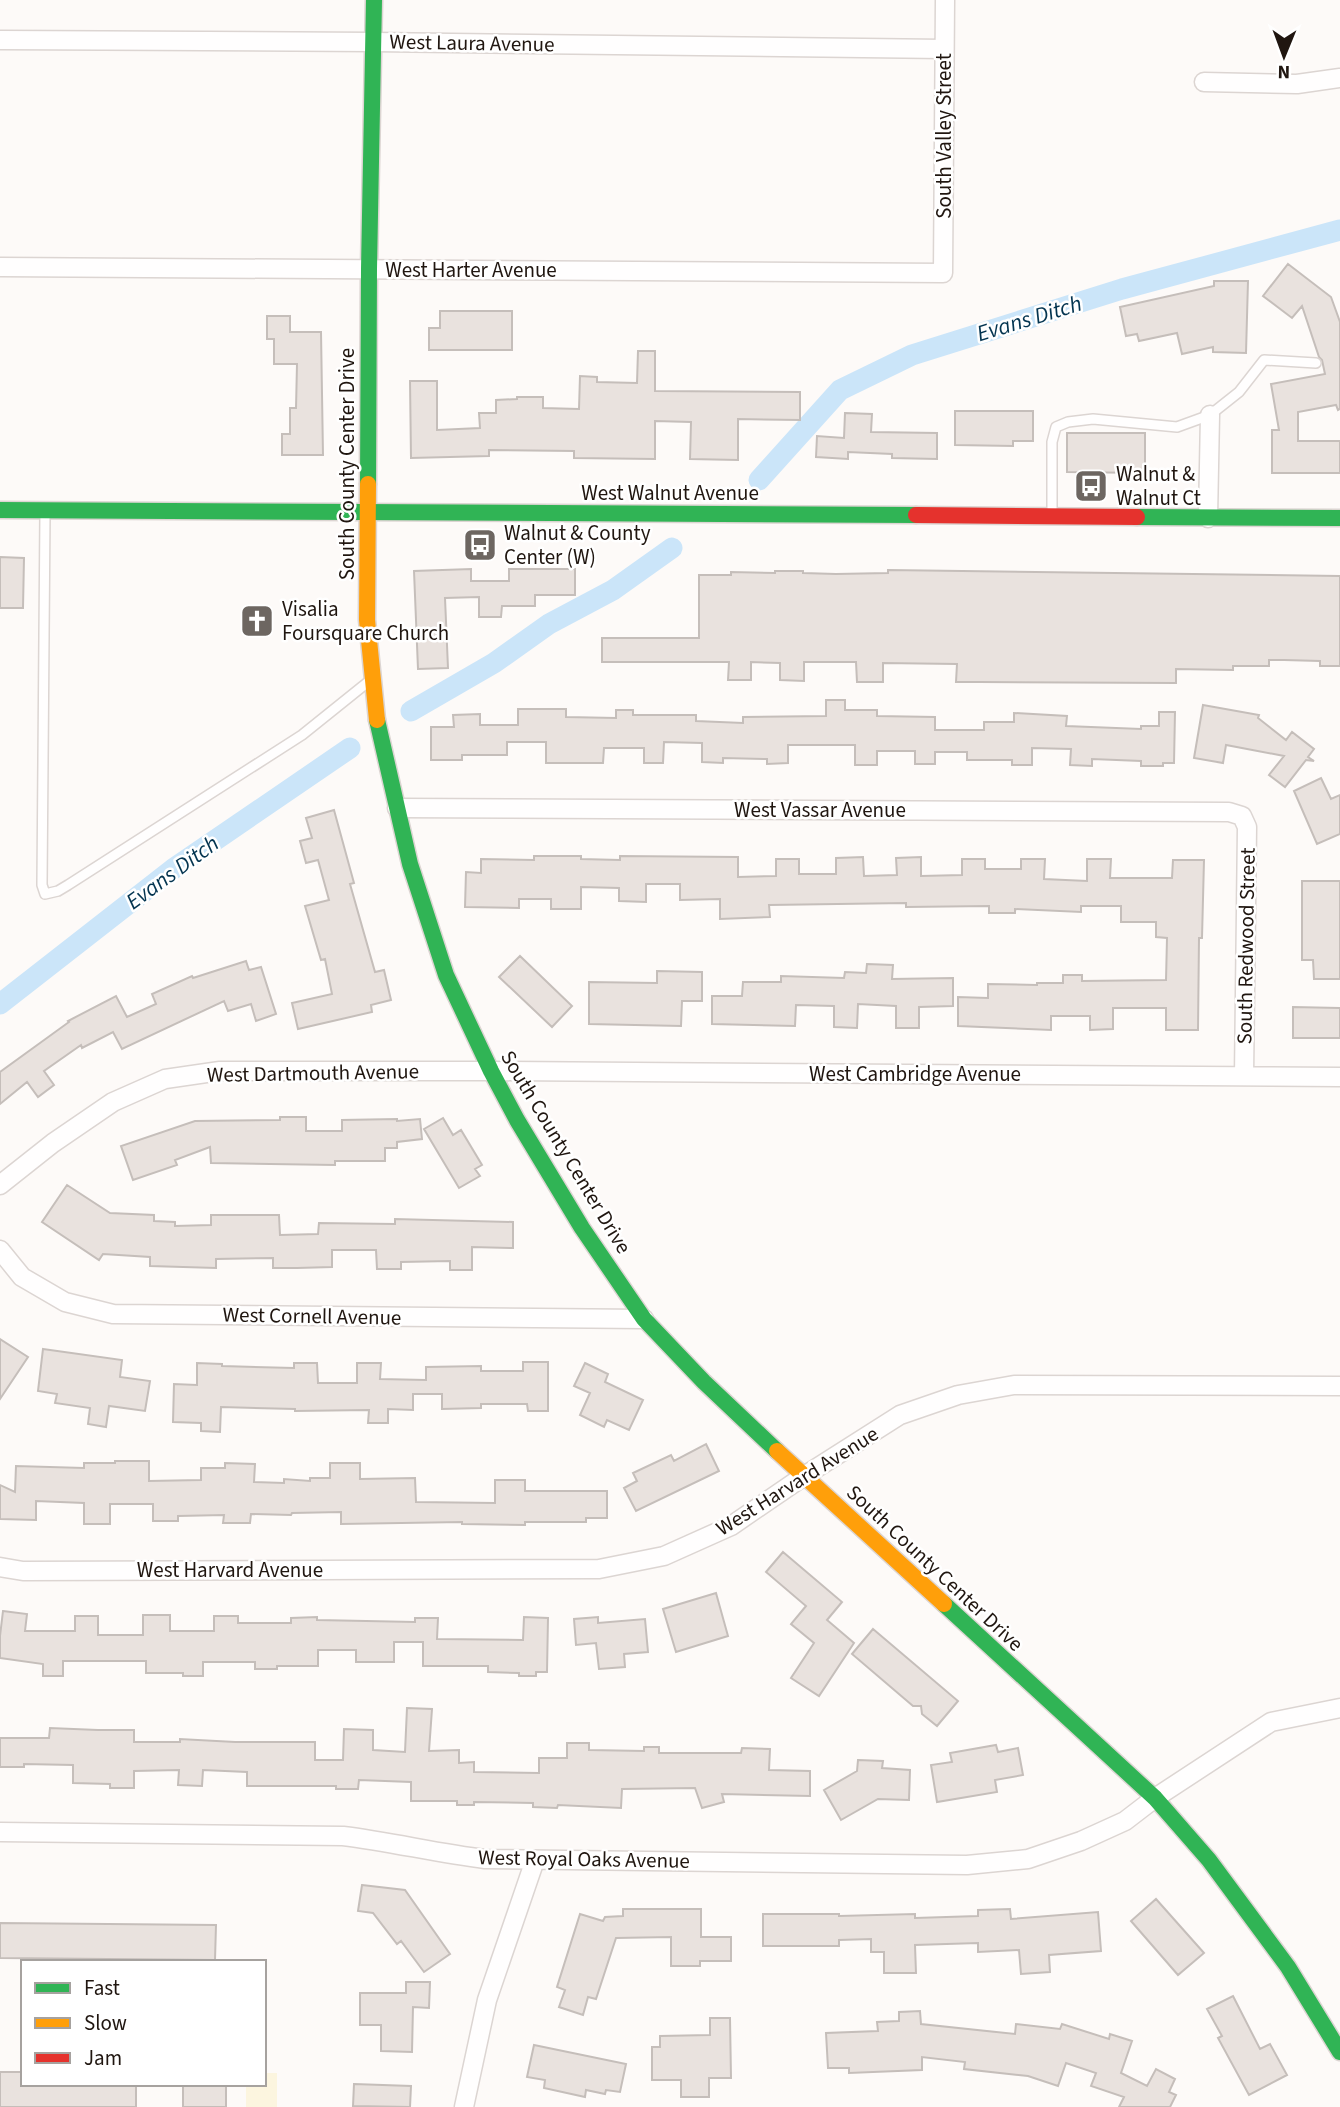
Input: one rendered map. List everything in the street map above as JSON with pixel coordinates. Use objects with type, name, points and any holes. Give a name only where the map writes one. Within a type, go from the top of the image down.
[{"type":"street","name":"South County Center Drive","points":[[374,0],[367,620],[375,712],[410,863],[446,975],[491,1071],[582,1228],[645,1319],[704,1382],[804,1476],[1155,1798],[1209,1860],[1288,1967],[1340,2052]]},
{"type":"street","name":"South Valley Street","points":[[943,273],[945,0]]},
{"type":"street","name":"West Laura Avenue","points":[[0,40],[944,49]]},
{"type":"street","points":[[1204,82],[1297,84],[1340,78]]},
{"type":"street","name":"West Harter Avenue","points":[[0,267],[943,273]]},
{"type":"street","points":[[1208,517],[1210,415]]},
{"type":"street","name":"West Walnut Avenue","points":[[0,510],[1340,518]]},
{"type":"street","name":"West Vassar Avenue","points":[[397,808],[1229,812],[1242,816]]},
{"type":"street","name":"South Redwood Street","points":[[1242,816],[1247,827],[1244,1076]]},
{"type":"street","name":"West Dartmouth Avenue","points":[[0,1185],[53,1143],[113,1102],[165,1079],[220,1071],[491,1071]]},
{"type":"street","name":"West Cambridge Avenue","points":[[491,1071],[1340,1077]]},
{"type":"street","name":"West Cornell Avenue","points":[[0,1250],[22,1277],[65,1302],[113,1314],[645,1319]]},
{"type":"street","name":"West Harvard Avenue","points":[[0,1567],[23,1571],[599,1569],[664,1556],[731,1526],[900,1415],[958,1395],[1014,1385],[1340,1386]]},
{"type":"street","name":"West Royal Oaks Avenue","points":[[0,1832],[343,1836],[485,1859],[967,1865],[1028,1858],[1081,1840],[1125,1821],[1270,1722],[1340,1708]]},
{"type":"street","points":[[464,2107],[487,2000],[535,1860]]},
{"type":"lane","points":[[1052,517],[1052,442],[1056,427],[1068,422],[1093,419],[1177,427],[1210,415],[1242,390],[1264,360],[1316,363]]},
{"type":"lane","points":[[45,511],[42,885],[45,894],[68,885],[302,735],[372,679]]},
{"type":"sand","points":[[266,2073],[277,2073],[277,2107],[246,2107],[246,2086],[266,2086]]},
{"type":"building","points":[[1288,264],[1331,297],[1340,322],[1340,409],[1338,410],[1336,405],[1298,412],[1298,441],[1340,441],[1340,473],[1272,473],[1272,430],[1279,430],[1271,384],[1325,374],[1302,306],[1292,318],[1263,296]]},
{"type":"building","points":[[1214,281],[1248,281],[1246,353],[1213,352],[1213,347],[1182,354],[1177,333],[1139,341],[1137,334],[1126,336],[1120,307],[1214,286]]},
{"type":"building","points":[[440,311],[512,311],[512,350],[429,350],[429,328],[440,328]]},
{"type":"building","points":[[267,316],[290,316],[290,332],[321,332],[323,455],[282,455],[282,434],[290,434],[290,408],[296,408],[297,364],[274,364],[274,339],[267,339]]},
{"type":"building","points":[[638,351],[655,351],[655,391],[800,392],[800,420],[738,419],[738,460],[690,459],[691,422],[655,421],[655,459],[574,458],[574,451],[489,450],[489,456],[411,458],[410,381],[437,381],[437,430],[480,428],[479,413],[496,413],[496,400],[543,397],[543,408],[579,409],[580,376],[597,377],[597,382],[637,383]]},
{"type":"building","points":[[955,411],[1033,411],[1033,441],[1013,441],[1013,446],[955,445]]},
{"type":"building","points":[[845,413],[872,414],[871,432],[937,433],[937,459],[892,458],[892,454],[848,452],[848,459],[816,457],[817,436],[844,438]]},
{"type":"building","points":[[1067,433],[1145,433],[1145,473],[1067,472]]},
{"type":"building","points":[[0,557],[24,558],[23,608],[0,608]]},
{"type":"building","points":[[471,569],[471,581],[509,581],[509,569],[575,569],[575,595],[535,595],[535,606],[502,606],[501,617],[479,617],[479,597],[445,598],[448,668],[418,669],[414,571]]},
{"type":"building","points":[[888,570],[1340,576],[1340,666],[1320,666],[1320,661],[1269,660],[1269,666],[1233,666],[1233,670],[1176,669],[1176,683],[956,682],[957,664],[883,663],[883,682],[857,682],[856,662],[804,662],[804,681],[780,680],[780,663],[751,662],[751,680],[728,680],[729,662],[602,662],[602,638],[699,638],[699,575],[775,571],[888,573]]},
{"type":"building","points":[[826,700],[845,700],[845,710],[877,710],[877,716],[935,717],[935,730],[984,730],[984,722],[1014,722],[1014,713],[1067,716],[1066,726],[1141,729],[1141,726],[1159,726],[1159,712],[1175,712],[1174,763],[1141,766],[1141,761],[1092,759],[1092,766],[1070,765],[1071,749],[1032,748],[1032,765],[1012,765],[1012,760],[967,760],[967,752],[935,752],[935,764],[915,764],[915,751],[877,751],[877,765],[855,765],[855,745],[788,745],[788,763],[767,764],[767,759],[723,758],[723,763],[702,762],[702,743],[664,742],[663,763],[644,763],[644,748],[604,748],[603,763],[546,763],[546,742],[507,742],[507,755],[462,755],[462,760],[431,760],[431,727],[454,727],[453,715],[480,714],[480,725],[518,725],[518,709],[566,709],[566,717],[616,718],[616,710],[633,710],[633,715],[696,715],[696,721],[743,723],[743,717],[826,716]]},
{"type":"building","points":[[1203,705],[1259,715],[1258,718],[1286,740],[1292,732],[1314,749],[1308,757],[1314,761],[1306,760],[1285,787],[1269,775],[1284,756],[1226,745],[1223,763],[1194,758]]},
{"type":"building","points":[[1321,778],[1331,799],[1340,795],[1340,834],[1317,844],[1294,791]]},
{"type":"building","points":[[334,810],[354,883],[350,884],[375,972],[384,970],[391,1000],[371,1005],[372,1012],[298,1029],[292,1003],[332,994],[325,959],[321,960],[305,906],[329,900],[318,860],[306,863],[300,841],[312,838],[306,818]]},
{"type":"building","points":[[534,856],[581,856],[581,859],[620,860],[620,856],[738,857],[738,877],[776,876],[776,859],[799,859],[799,874],[836,874],[836,858],[863,857],[864,876],[897,875],[896,858],[921,857],[921,876],[962,875],[962,859],[985,859],[985,869],[1021,869],[1021,859],[1045,859],[1044,879],[1087,881],[1087,859],[1111,859],[1110,878],[1172,878],[1173,860],[1204,860],[1202,938],[1199,938],[1198,1030],[1166,1030],[1166,1008],[1113,1008],[1113,1029],[1090,1030],[1090,1016],[1051,1016],[1051,1030],[958,1026],[958,997],[988,998],[988,984],[1063,983],[1063,975],[1082,975],[1082,981],[1166,980],[1167,938],[1156,937],[1156,922],[1121,922],[1121,906],[1081,906],[1081,912],[1015,909],[1015,913],[989,913],[989,906],[906,907],[906,903],[769,905],[770,917],[720,919],[720,899],[680,900],[680,884],[646,884],[646,902],[619,901],[619,888],[581,887],[581,909],[551,909],[551,899],[519,899],[519,908],[465,907],[466,872],[481,873],[481,859],[534,860]]},
{"type":"building","points":[[1302,881],[1340,881],[1340,979],[1314,979],[1313,960],[1302,960]]},
{"type":"building","points":[[520,956],[572,1006],[552,1027],[499,977]]},
{"type":"building","points":[[246,961],[249,970],[261,967],[276,1014],[256,1021],[251,1004],[228,1011],[224,1001],[122,1049],[113,1032],[82,1048],[81,1045],[44,1071],[54,1085],[38,1097],[27,1082],[0,1104],[0,1072],[68,1021],[116,996],[127,1017],[156,1004],[152,994],[192,976],[193,978]]},
{"type":"building","points":[[867,964],[893,965],[892,979],[953,978],[953,1006],[919,1007],[919,1028],[896,1028],[896,1006],[858,1004],[857,1028],[834,1027],[834,1006],[796,1005],[795,1026],[712,1024],[712,996],[742,996],[743,982],[781,982],[781,976],[844,978],[845,972],[866,973]]},
{"type":"building","points":[[657,971],[702,972],[702,1001],[682,1001],[681,1026],[589,1024],[589,982],[657,983]]},
{"type":"building","points":[[1293,1007],[1340,1008],[1340,1038],[1293,1038]]},
{"type":"building","points":[[280,1117],[306,1117],[306,1131],[342,1131],[342,1120],[420,1119],[422,1139],[397,1142],[397,1148],[385,1148],[385,1161],[335,1161],[335,1165],[211,1163],[210,1147],[175,1160],[177,1165],[133,1180],[121,1146],[195,1121],[280,1120]]},
{"type":"building","points":[[443,1118],[453,1135],[461,1130],[482,1165],[475,1169],[480,1176],[459,1188],[424,1129]]},
{"type":"building","points":[[67,1185],[110,1213],[154,1215],[154,1221],[175,1222],[175,1226],[211,1225],[211,1215],[279,1215],[280,1235],[318,1234],[319,1223],[395,1224],[395,1219],[513,1222],[513,1248],[472,1247],[472,1270],[450,1270],[450,1261],[401,1262],[401,1269],[377,1269],[376,1250],[332,1250],[332,1267],[273,1268],[273,1258],[216,1259],[216,1268],[150,1266],[150,1257],[103,1254],[99,1260],[42,1222]]},
{"type":"building","points":[[0,1339],[28,1357],[0,1399]]},
{"type":"building","points":[[43,1349],[122,1360],[120,1377],[150,1381],[145,1411],[109,1406],[106,1427],[88,1424],[90,1408],[55,1403],[57,1394],[38,1391]]},
{"type":"building","points":[[523,1362],[548,1362],[548,1411],[528,1411],[527,1404],[481,1404],[481,1408],[442,1409],[442,1394],[413,1394],[413,1410],[388,1409],[388,1423],[368,1423],[369,1410],[295,1411],[221,1407],[220,1432],[201,1431],[201,1423],[173,1422],[174,1384],[197,1385],[197,1363],[294,1368],[294,1363],[317,1363],[318,1383],[357,1383],[357,1363],[381,1363],[380,1379],[426,1380],[426,1367],[481,1366],[481,1371],[523,1371]]},
{"type":"building","points":[[585,1363],[608,1374],[605,1382],[643,1400],[629,1430],[607,1420],[604,1427],[580,1415],[590,1393],[574,1386]]},
{"type":"building","points":[[706,1444],[719,1471],[636,1511],[624,1488],[637,1481],[633,1473],[671,1455],[674,1461]]},
{"type":"building","points":[[149,1461],[149,1481],[201,1480],[201,1468],[225,1468],[225,1463],[255,1464],[254,1482],[284,1483],[284,1479],[310,1481],[310,1478],[330,1478],[330,1463],[360,1463],[360,1479],[415,1478],[416,1502],[495,1503],[495,1480],[525,1480],[525,1491],[607,1491],[607,1518],[586,1518],[586,1522],[525,1522],[525,1525],[462,1522],[341,1524],[341,1512],[251,1514],[250,1523],[223,1523],[224,1515],[178,1516],[178,1521],[153,1521],[153,1504],[110,1504],[110,1524],[84,1524],[84,1503],[36,1501],[36,1520],[0,1519],[0,1485],[15,1492],[16,1466],[84,1468],[84,1463]]},
{"type":"building","points":[[783,1552],[842,1602],[827,1620],[854,1643],[819,1696],[791,1678],[814,1643],[791,1624],[806,1606],[766,1572]]},
{"type":"building","points":[[716,1593],[728,1636],[676,1652],[663,1609]]},
{"type":"building","points":[[3,1611],[27,1614],[25,1631],[75,1631],[75,1616],[98,1616],[98,1635],[143,1635],[143,1615],[170,1615],[170,1631],[214,1631],[214,1616],[238,1616],[238,1623],[291,1623],[291,1618],[317,1617],[317,1620],[415,1622],[415,1618],[438,1618],[437,1639],[523,1640],[524,1617],[548,1618],[547,1672],[536,1672],[536,1676],[519,1676],[519,1673],[488,1672],[488,1666],[423,1666],[423,1642],[394,1642],[394,1662],[356,1662],[356,1650],[318,1650],[318,1666],[255,1669],[255,1662],[203,1662],[203,1676],[183,1676],[183,1673],[146,1673],[146,1661],[63,1661],[63,1676],[43,1676],[43,1664],[0,1658]]},
{"type":"building","points":[[598,1617],[598,1623],[645,1619],[648,1652],[624,1654],[625,1667],[599,1669],[596,1643],[576,1645],[574,1619]]},
{"type":"building","points":[[873,1629],[958,1701],[937,1726],[922,1714],[921,1706],[913,1706],[852,1654]]},
{"type":"building","points":[[407,1708],[432,1709],[429,1751],[459,1750],[459,1763],[474,1762],[474,1772],[539,1773],[539,1758],[567,1758],[567,1743],[589,1743],[589,1750],[644,1751],[644,1747],[659,1747],[659,1753],[741,1753],[742,1748],[770,1749],[769,1770],[810,1771],[810,1796],[722,1794],[724,1802],[702,1808],[695,1788],[622,1789],[621,1808],[558,1805],[557,1808],[533,1807],[533,1803],[474,1802],[474,1805],[457,1805],[457,1801],[411,1801],[411,1782],[359,1780],[358,1789],[336,1789],[336,1786],[247,1786],[247,1772],[203,1770],[202,1786],[178,1785],[179,1770],[134,1771],[134,1788],[110,1788],[110,1784],[73,1783],[73,1765],[24,1764],[24,1767],[0,1767],[0,1738],[49,1738],[50,1728],[134,1730],[134,1742],[180,1742],[180,1739],[315,1742],[315,1760],[343,1760],[344,1729],[373,1730],[373,1750],[405,1752]]},
{"type":"building","points":[[996,1745],[998,1752],[1018,1748],[1023,1775],[995,1780],[997,1792],[937,1802],[931,1765],[952,1762],[950,1753]]},
{"type":"building","points":[[858,1760],[883,1761],[882,1768],[910,1770],[909,1800],[878,1799],[841,1820],[824,1790],[857,1771]]},
{"type":"building","points":[[362,1885],[405,1890],[450,1954],[424,1972],[401,1941],[397,1944],[373,1913],[358,1911]]},
{"type":"building","points":[[1156,1899],[1204,1953],[1178,1975],[1131,1921]]},
{"type":"building","points":[[623,1909],[701,1909],[701,1937],[731,1937],[731,1961],[700,1961],[700,1966],[671,1966],[671,1937],[616,1938],[596,1999],[588,1997],[583,2015],[559,2007],[565,1990],[557,1987],[580,1914],[603,1921],[605,1917],[623,1916]]},
{"type":"building","points":[[1010,1909],[1011,1919],[1098,1912],[1101,1951],[1049,1955],[1050,1972],[1021,1974],[1019,1950],[978,1952],[978,1943],[915,1945],[916,1973],[884,1973],[884,1952],[871,1952],[871,1939],[839,1940],[839,1946],[763,1946],[763,1914],[915,1914],[915,1918],[978,1916],[978,1910]]},
{"type":"building","points":[[0,1923],[216,1925],[215,1960],[0,1958]]},
{"type":"building","points":[[406,1982],[430,1982],[429,2008],[413,2007],[412,2052],[381,2051],[381,2025],[360,2025],[360,1993],[406,1993]]},
{"type":"building","points":[[1233,1996],[1260,2049],[1270,2044],[1287,2075],[1249,2095],[1218,2038],[1222,2036],[1207,2009]]},
{"type":"building","points":[[920,2011],[921,2024],[1015,2034],[1016,2024],[1060,2029],[1062,2024],[1109,2039],[1110,2034],[1132,2041],[1121,2073],[1147,2086],[1156,2069],[1175,2079],[1169,2092],[1176,2095],[1170,2107],[1119,2107],[1124,2097],[1091,2086],[1096,2073],[1066,2063],[1058,2086],[1028,2076],[964,2069],[965,2062],[922,2057],[922,2070],[849,2073],[849,2068],[828,2068],[826,2033],[878,2031],[877,2022],[899,2021],[899,2012]]},
{"type":"building","points":[[710,2018],[730,2018],[731,2078],[709,2078],[709,2097],[681,2097],[681,2080],[652,2080],[652,2047],[660,2047],[660,2036],[710,2035]]},
{"type":"building","points":[[534,2045],[626,2064],[620,2092],[606,2090],[605,2094],[586,2090],[585,2097],[544,2088],[545,2080],[527,2077]]},
{"type":"building","points":[[0,2072],[21,2072],[21,2086],[136,2086],[136,2107],[0,2107]]},
{"type":"building","points":[[354,2084],[411,2086],[410,2107],[353,2106]]},
{"type":"building","points":[[183,2086],[226,2086],[226,2107],[183,2107]]},
{"type":"waterway","name":"Evans Ditch","points":[[759,480],[840,390],[912,355],[1122,289],[1340,230]]},
{"type":"waterway","name":"Evans Ditch","points":[[411,711],[494,663],[549,624],[613,590],[672,548]]},
{"type":"waterway","name":"Evans Ditch","points":[[0,1004],[173,869],[350,748]]},
{"type":"traffic: fast","points":[[368,484],[374,0]]},
{"type":"traffic: fast","points":[[0,510],[916,515]]},
{"type":"traffic: fast","points":[[1137,517],[1340,518]]},
{"type":"traffic: fast","points":[[377,720],[410,864],[446,975],[517,1120],[582,1228],[644,1319],[704,1382],[777,1451]]},
{"type":"traffic: fast","points":[[944,1604],[1155,1798],[1209,1860],[1288,1967],[1340,2052]]},
{"type":"traffic: slow","points":[[368,484],[367,620],[377,720]]},
{"type":"traffic: slow","points":[[777,1451],[944,1604]]},
{"type":"traffic: jam","points":[[916,515],[1137,517]]},
{"type":"place","name":"Walnut & Walnut Ct","points":[[1091,486]]},
{"type":"place","name":"Walnut & County Center (W)","points":[[480,545]]},
{"type":"place","name":"Visalia Foursquare Church","points":[[257,621]]}]
